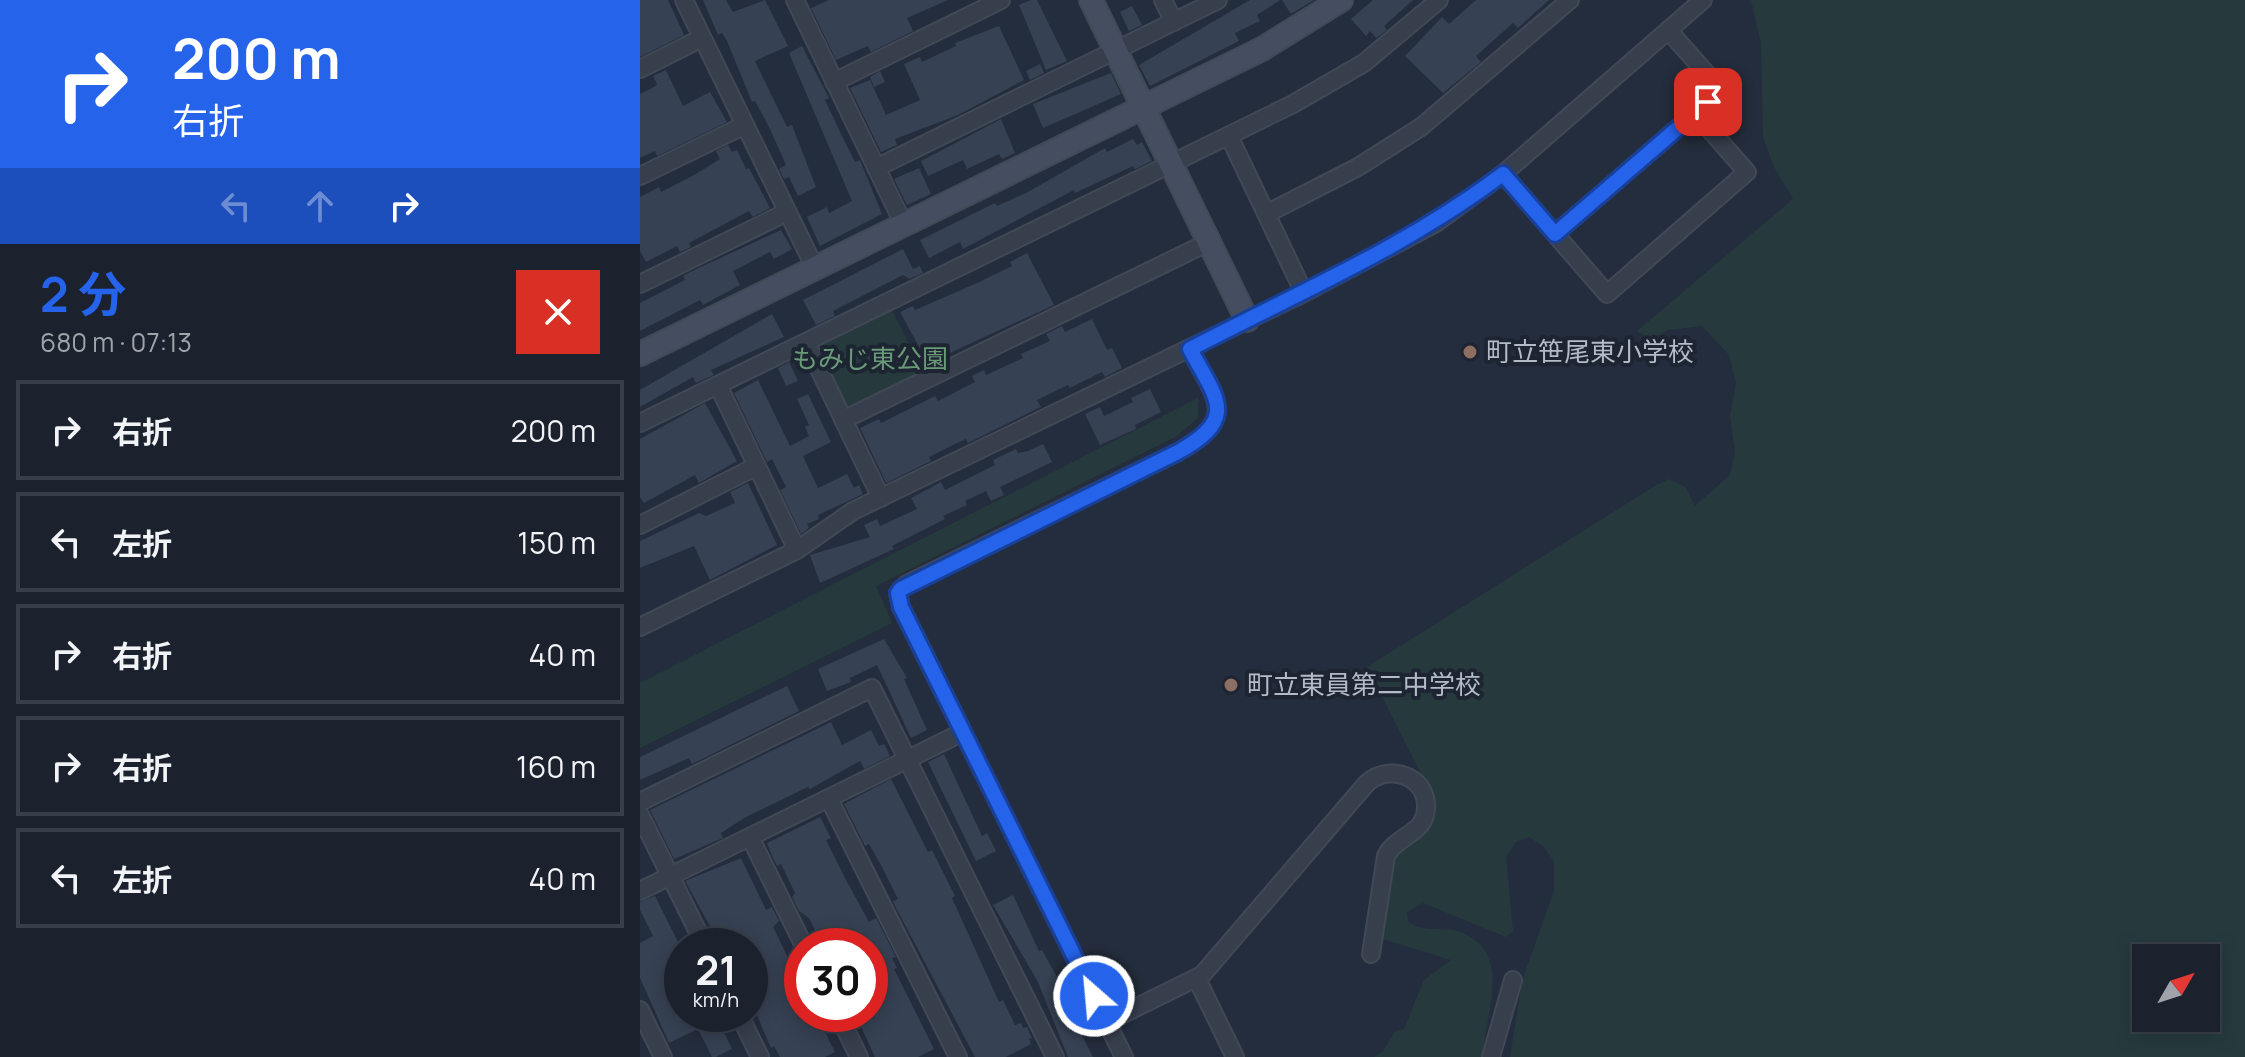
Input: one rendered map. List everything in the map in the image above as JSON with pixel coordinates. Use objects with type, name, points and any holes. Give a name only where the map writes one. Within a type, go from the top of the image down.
[{"type":"street","points":[[684,0],[815,268]]},
{"type":"street","points":[[795,0],[904,225]]},
{"type":"street","points":[[834,82],[1001,0]]},
{"type":"street","points":[[1091,0],[1247,320]]},
{"type":"street","points":[[1163,0],[1174,22]]},
{"type":"street","points":[[876,168],[1218,0]]},
{"type":"street","points":[[640,354],[1286,37],[1341,0]]},
{"type":"street","points":[[640,423],[1229,136],[1364,63],[1439,0]]},
{"type":"street","points":[[1266,214],[1349,172],[1421,127],[1570,0]]},
{"type":"street","points":[[640,627],[797,550],[844,517],[881,498],[1304,293],[1436,223],[1503,174],[1703,0]]},
{"type":"street","points":[[1555,234],[1721,90],[1668,30]]},
{"type":"street","points":[[640,69],[702,38]]},
{"type":"street","points":[[1503,174],[1607,294],[1747,172],[1695,113]]},
{"type":"street","points":[[640,176],[745,125]]},
{"type":"street","points":[[1229,136],[1304,293]]},
{"type":"street","points":[[640,284],[787,212]]},
{"type":"street","points":[[843,420],[1209,242]]},
{"type":"street","points":[[806,342],[881,498]]},
{"type":"street","points":[[1124,1057],[901,607],[898,593],[907,584],[1178,452],[1210,431],[1216,423],[1217,406],[1190,349]]},
{"type":"street","points":[[718,385],[797,550]]},
{"type":"street","points":[[640,525],[757,466]]},
{"type":"street","points":[[640,802],[872,688],[1048,1055]]},
{"type":"street","points":[[640,891],[963,732]]},
{"type":"street","points":[[1107,1022],[1197,979],[1367,783],[1375,776],[1394,771],[1409,777],[1422,790],[1426,810],[1422,823],[1390,848],[1386,856],[1371,954]]},
{"type":"street","points":[[829,799],[958,1057]]},
{"type":"street","points":[[640,815],[696,928]]},
{"type":"street","points":[[750,837],[795,928]]},
{"type":"street","points":[[1197,979],[1235,1057]]},
{"type":"street","points":[[1491,1057],[1513,980]]},
{"type":"street","points":[[640,1010],[663,1057]]},
{"type":"street","points":[[748,1032],[760,1057]]},
{"type":"street","points":[[847,1032],[859,1057]]},
{"type":"green space","points":[[1751,0],[2245,0],[2245,1057],[1510,1057],[1522,981],[1554,891],[1554,861],[1543,846],[1529,837],[1516,842],[1506,857],[1513,931],[1506,937],[1423,903],[1407,912],[1408,922],[1415,926],[1463,933],[1479,943],[1488,956],[1492,988],[1483,1057],[1374,1057],[1383,1051],[1395,1032],[1404,1029],[1424,980],[1451,960],[1383,939],[1390,858],[1422,831],[1432,805],[1431,793],[1367,667],[1653,487],[1669,479],[1685,487],[1695,506],[1730,475],[1735,453],[1730,416],[1736,383],[1729,355],[1702,326],[1668,330],[1650,339],[1637,331],[1793,199],[1774,167],[1763,137],[1761,43]]},
{"type":"green space","name":"もみじ東公園","points":[[891,308],[923,373],[850,409],[843,404],[818,347]]},
{"type":"green space","points":[[1198,398],[1198,418],[1175,437],[876,586],[892,623],[640,748],[640,683]]},
{"type":"building","points":[[640,0],[668,0],[684,35],[640,57]]},
{"type":"building","points":[[703,0],[726,0],[733,12],[765,0],[788,46],[755,61],[787,127],[792,125],[816,187],[798,196],[789,177],[784,179],[779,169],[786,165],[770,129],[755,101],[752,102],[727,41],[722,33],[718,35]]},
{"type":"building","points":[[829,0],[948,0],[907,18],[913,31],[871,52],[868,46],[836,60],[811,8]]},
{"type":"building","points":[[1037,0],[1067,61],[1046,70],[1019,5]]},
{"type":"building","points":[[1250,0],[1280,0],[1257,15],[1260,21],[1235,33],[1239,41],[1150,86],[1139,65]]},
{"type":"building","points":[[1282,0],[1314,0],[1291,14]]},
{"type":"building","points":[[1373,0],[1413,0],[1384,26],[1387,30],[1376,38],[1370,31],[1366,36],[1351,19]]},
{"type":"building","points":[[1476,0],[1549,0],[1518,28],[1513,23],[1476,56],[1481,62],[1443,93],[1405,56],[1442,17],[1449,24]]},
{"type":"building","points":[[1132,6],[1142,25],[1129,31],[1120,12]]},
{"type":"building","points":[[999,26],[1024,80],[958,115],[895,139],[897,145],[881,152],[850,88],[870,80],[886,115],[920,100],[904,64],[920,57],[922,62],[956,46],[955,43]]},
{"type":"building","points":[[802,46],[829,98],[825,100],[855,162],[860,160],[882,214],[820,246],[807,217],[827,207],[829,213],[852,201],[789,53]]},
{"type":"building","points":[[1040,64],[1044,73],[1030,80],[1026,71]]},
{"type":"building","points":[[666,70],[683,106],[710,92],[727,122],[657,156],[655,151],[640,158],[640,94],[657,84],[653,76]]},
{"type":"building","points":[[880,71],[885,82],[874,87],[870,77]]},
{"type":"building","points":[[1111,73],[1121,94],[1043,128],[1033,104]]},
{"type":"building","points":[[1001,119],[1015,153],[1002,159],[999,154],[967,169],[963,160],[928,176],[921,161]]},
{"type":"building","points":[[1133,139],[1137,145],[1142,142],[1152,161],[1135,169],[1133,166],[1075,193],[1074,190],[963,249],[960,242],[929,258],[920,240],[995,203],[997,206],[1028,192],[1105,148],[1107,152]]},
{"type":"building","points":[[728,145],[732,152],[737,150],[746,169],[749,168],[770,208],[753,217],[749,211],[689,243],[691,247],[680,252],[677,246],[646,262],[640,251],[640,197],[659,187],[661,192],[696,174],[720,159],[716,151]]},
{"type":"building","points":[[919,168],[931,194],[907,205],[894,179]]},
{"type":"building","points":[[781,230],[792,249],[774,259],[770,252],[733,271],[740,285],[703,305],[700,300],[640,331],[640,303],[685,280],[683,276],[690,272]]},
{"type":"building","points":[[903,249],[913,269],[920,266],[923,273],[909,279],[903,275],[833,311],[835,316],[816,325],[803,300]]},
{"type":"building","points":[[1027,253],[1054,305],[928,363],[900,312],[913,306],[915,310],[977,283],[1012,266],[1010,262]]},
{"type":"building","points":[[772,314],[784,337],[711,370],[714,375],[696,383],[693,377],[640,407],[640,390]]},
{"type":"building","points":[[1092,319],[1107,350],[1112,348],[1122,368],[1105,377],[1102,372],[1037,400],[1041,407],[968,443],[966,439],[955,444],[929,457],[931,461],[886,483],[860,428],[879,419],[881,423],[935,396],[938,401],[975,382],[972,376],[984,370],[986,375],[1023,358],[1021,354],[1050,341],[1046,334],[1062,326],[1065,332]]},
{"type":"building","points":[[789,362],[798,381],[786,386],[778,368]]},
{"type":"building","points":[[758,380],[790,446],[809,436],[805,427],[809,425],[797,399],[808,394],[831,442],[803,456],[818,488],[847,474],[854,488],[859,485],[863,494],[818,515],[819,519],[807,524],[809,528],[801,534],[780,490],[786,487],[772,459],[767,462],[734,393]]},
{"type":"building","points":[[1150,389],[1161,412],[1135,425],[1136,429],[1100,445],[1085,414],[1100,407],[1104,416],[1133,402],[1131,398]]},
{"type":"building","points":[[705,403],[737,461],[699,483],[695,475],[644,503],[640,497],[640,439]]},
{"type":"building","points":[[1043,444],[1052,462],[1000,487],[1004,495],[991,501],[986,491],[965,501],[967,505],[892,546],[894,549],[820,583],[810,555],[870,537],[864,525],[877,519],[880,526],[917,509],[911,498],[941,482],[945,490],[995,465],[993,460],[1016,449],[1018,453]]},
{"type":"building","points":[[748,483],[777,545],[710,580],[694,546],[640,568],[640,541],[699,513],[706,516],[735,503],[730,492]]},
{"type":"building","points":[[884,639],[907,678],[904,679],[927,730],[911,738],[877,665],[850,678],[851,682],[827,691],[818,669]]},
{"type":"building","points":[[787,686],[799,711],[692,764],[689,758],[640,780],[640,757]]},
{"type":"building","points":[[831,722],[842,745],[871,730],[879,746],[884,744],[890,756],[864,769],[860,761],[810,789],[808,787],[744,818],[721,833],[723,838],[674,859],[650,810]]},
{"type":"building","points":[[944,754],[982,836],[987,833],[996,851],[976,861],[928,762]]},
{"type":"building","points":[[891,779],[928,852],[932,850],[955,896],[952,898],[999,1002],[1003,1000],[1015,1025],[1021,1023],[1023,1028],[1027,1027],[1032,1038],[1029,1039],[1031,1044],[1006,1057],[975,1057],[896,908],[893,901],[898,899],[883,869],[869,844],[865,846],[844,804]]},
{"type":"building","points":[[820,817],[831,838],[826,840],[869,922],[876,918],[881,928],[814,928],[809,918],[799,911],[792,897],[795,893],[781,864],[777,866],[767,843]]},
{"type":"building","points":[[741,858],[766,910],[772,907],[779,921],[773,927],[784,949],[784,1032],[825,1032],[835,1052],[825,1057],[780,1057],[774,1046],[771,1048],[764,1032],[768,1032],[768,928],[711,928],[685,881]]},
{"type":"building","points":[[1013,895],[1039,951],[1042,950],[1065,991],[1060,993],[1093,1057],[1068,1057],[1038,982],[993,905]]},
{"type":"building","points":[[655,896],[671,928],[664,928],[664,1032],[640,978],[640,943],[653,936],[640,910],[640,902]]},
{"type":"building","points":[[888,941],[896,957],[892,958],[897,968],[894,969],[934,1049],[918,1057],[875,1057],[863,1032],[888,1032]]},
{"type":"building","points":[[664,1032],[692,1032],[669,1043]]},
{"type":"building","points":[[700,1032],[724,1032],[732,1049],[712,1057]]},
{"type":"place","name":"町立笹尾東小学校","points":[[1470,352]]},
{"type":"place","name":"町立東員第二中学校","points":[[1231,685]]},
{"type":"route","points":[[1094,996],[901,607],[898,593],[907,584],[1178,452],[1210,431],[1216,423],[1217,406],[1214,394],[1190,349],[1401,243],[1436,223],[1503,174],[1555,234],[1708,102]]}]
